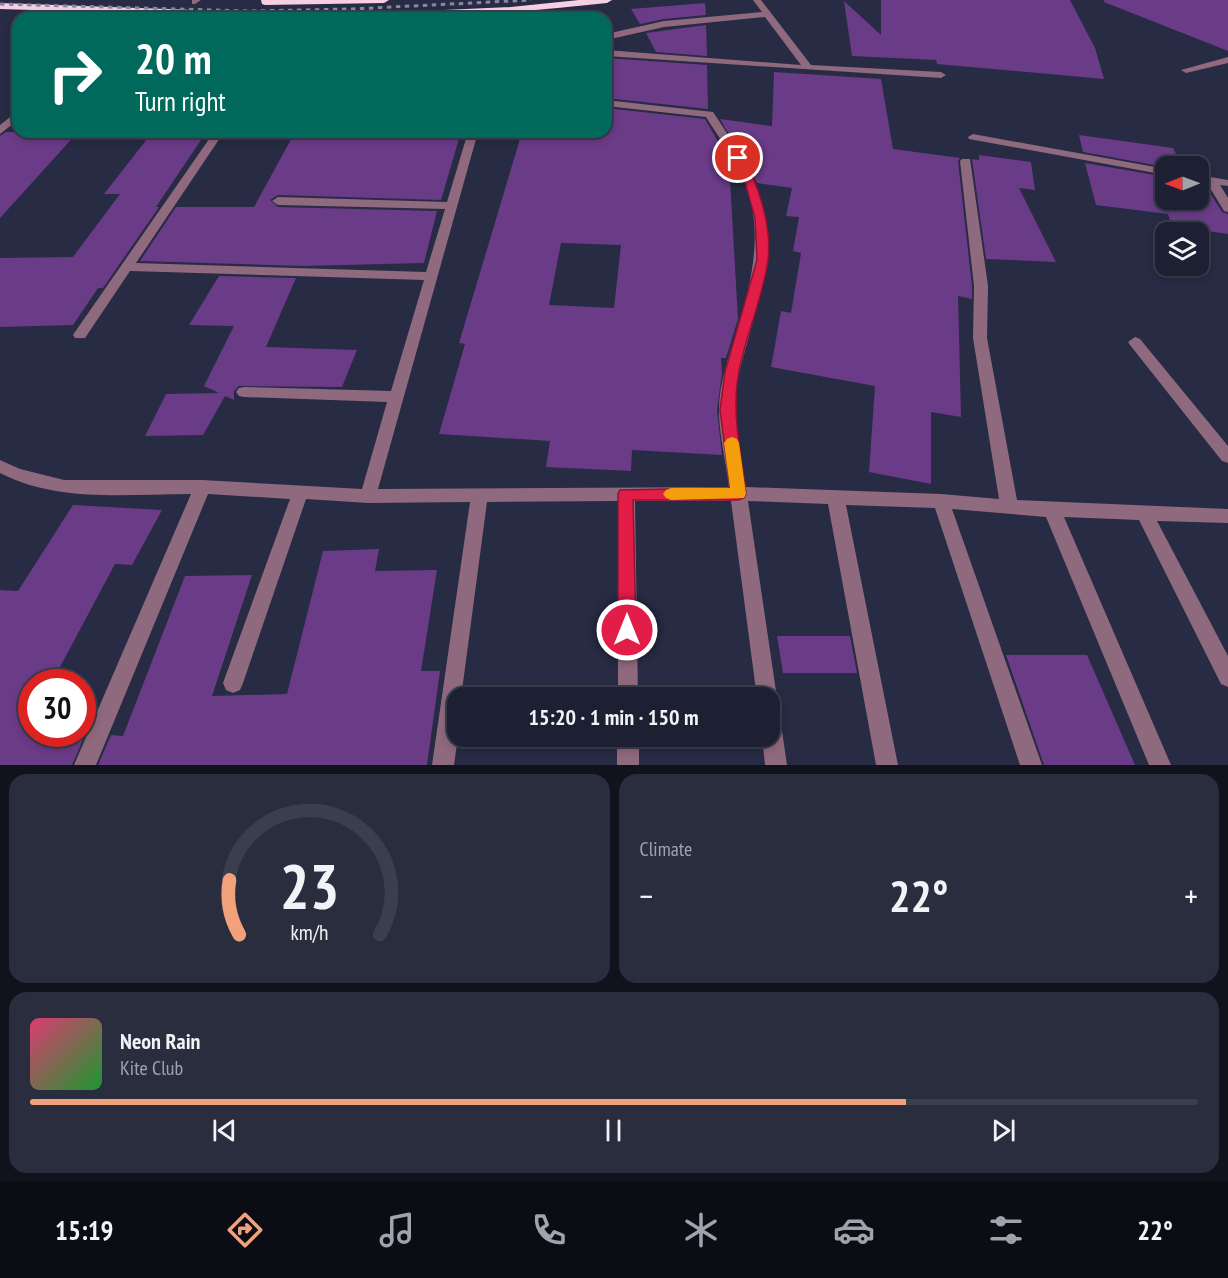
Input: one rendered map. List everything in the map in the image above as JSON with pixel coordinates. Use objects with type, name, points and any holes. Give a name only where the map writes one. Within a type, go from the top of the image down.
[{"type":"highway","points":[[155,0],[242,2]]},
{"type":"highway","points":[[253,2],[384,0]]},
{"type":"highway","points":[[525,12],[607,0]]},
{"type":"highway","points":[[0,6],[88,12]]},
{"type":"street","points":[[757,0],[808,68]]},
{"type":"street","points":[[612,35],[645,28],[768,14]]},
{"type":"street","points":[[612,53],[941,75]]},
{"type":"street","points":[[1186,70],[1228,60]]},
{"type":"street","points":[[612,105],[709,114],[738,158],[750,182],[760,218],[762,260],[732,372],[728,410],[765,687]]},
{"type":"street","points":[[0,131],[12,120]]},
{"type":"street","points":[[973,137],[1155,170]]},
{"type":"street","points":[[80,335],[215,138]]},
{"type":"street","points":[[368,496],[471,138]]},
{"type":"street","points":[[966,161],[981,286],[980,338],[1009,505]]},
{"type":"street","points":[[1211,180],[1228,183]]},
{"type":"street","points":[[1211,180],[1228,208]]},
{"type":"street","points":[[278,201],[452,206]]},
{"type":"street","points":[[128,267],[431,276]]},
{"type":"street","points":[[1135,342],[1228,457]]},
{"type":"street","points":[[244,392],[397,397]]},
{"type":"street","points":[[0,466],[16,474],[64,487],[202,488],[368,496],[738,494],[941,501],[1052,510],[1228,516]]},
{"type":"street","points":[[85,765],[202,488]]},
{"type":"street","points":[[233,682],[300,493]]},
{"type":"street","points":[[626,494],[628,687]]},
{"type":"street","points":[[452,687],[479,496]]},
{"type":"street","points":[[836,499],[887,765]]},
{"type":"street","points":[[941,501],[1031,765]]},
{"type":"street","points":[[1052,510],[1160,765]]},
{"type":"street","points":[[1144,512],[1228,677]]},
{"type":"street","points":[[443,765],[449,747]]},
{"type":"street","points":[[628,747],[628,765]]},
{"type":"street","points":[[774,747],[776,765]]},
{"type":"building","points":[[881,0],[1070,0],[1095,48],[1104,79],[937,64],[936,60],[852,56],[844,1],[881,35]]},
{"type":"building","points":[[1104,0],[1228,0],[1228,51],[1104,2]]},
{"type":"building","points":[[705,3],[706,15],[640,24],[631,9]]},
{"type":"building","points":[[706,25],[707,56],[656,52],[646,33]]},
{"type":"building","points":[[612,58],[707,65],[708,109],[612,99]]},
{"type":"building","points":[[774,72],[881,79],[893,149],[960,158],[958,161],[972,299],[958,296],[961,417],[931,412],[931,484],[869,472],[875,386],[771,367],[781,311],[791,313],[801,253],[793,251],[799,217],[786,216],[792,188],[757,183],[720,119],[772,126]]},
{"type":"building","points":[[612,109],[705,119],[741,181],[730,179],[738,319],[726,358],[721,358],[722,373],[717,410],[722,455],[632,450],[631,471],[546,467],[550,441],[439,434],[465,344],[459,343],[520,138],[612,138]],"holes":[[[561,243],[621,245],[614,308],[549,305]]]},
{"type":"building","points":[[6,132],[12,132],[12,138],[73,138],[0,218],[0,136]]},
{"type":"building","points":[[1079,135],[1173,148],[1177,156],[1155,156],[1155,165],[1083,152]]},
{"type":"building","points":[[148,138],[202,138],[156,207],[159,207],[103,288],[98,288],[73,325],[0,327],[0,258],[73,257],[120,194],[104,194]]},
{"type":"building","points":[[292,138],[459,138],[441,200],[278,195],[270,200],[278,207],[437,211],[424,263],[302,266],[140,261],[176,207],[254,207]]},
{"type":"building","points":[[979,155],[1031,162],[1035,190],[1019,188],[1056,262],[986,259],[972,159],[979,160]]},
{"type":"building","points":[[1085,163],[1155,175],[1155,210],[1209,210],[1209,191],[1222,212],[1228,214],[1228,234],[1209,231],[1209,222],[1171,222],[1168,214],[1096,205]]},
{"type":"building","points":[[219,276],[296,278],[266,347],[357,350],[342,387],[239,386],[234,391],[234,400],[225,396],[203,435],[145,436],[166,394],[219,393],[204,386],[234,326],[189,325]]},
{"type":"building","points":[[73,505],[162,510],[132,565],[115,564],[59,669],[18,669],[18,747],[80,747],[72,765],[0,765],[0,590],[18,591]]},
{"type":"building","points":[[379,549],[375,571],[437,570],[421,671],[440,671],[427,765],[98,765],[111,735],[123,736],[185,576],[252,575],[212,696],[287,694],[323,551]]},
{"type":"building","points":[[777,636],[850,636],[857,673],[783,673]]},
{"type":"building","points":[[1006,655],[1087,655],[1135,765],[1044,765]]},
{"type":"railway","points":[[0,4],[249,11],[352,9],[531,0]]},
{"type":"slow traffic","points":[[671,494],[738,494],[732,443]]},
{"type":"route","points":[[627,630],[626,494],[738,494],[728,410],[732,372],[762,260],[760,218],[750,182],[738,158]]}]
